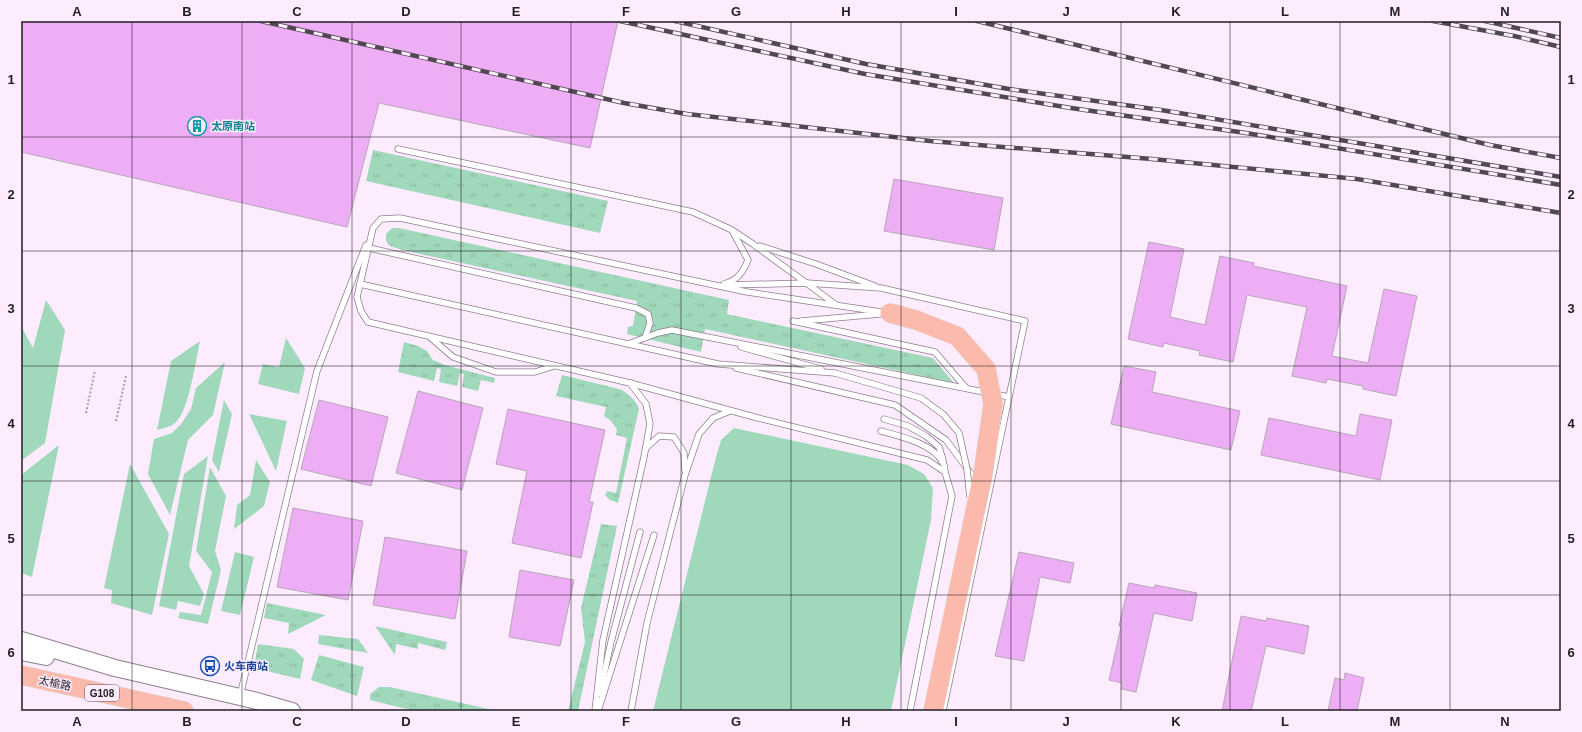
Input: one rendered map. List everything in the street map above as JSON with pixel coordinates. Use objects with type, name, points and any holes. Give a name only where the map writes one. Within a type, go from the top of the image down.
[{"type":"highway","points":[[890,313],[916,320],[957,336],[986,369],[993,404],[982,474],[933,711]]},
{"type":"highway","name":"太榆路","points":[[21,675],[184,711]]},
{"type":"main road","points":[[21,640],[115,668]]},
{"type":"main road","points":[[21,652],[115,668],[240,697],[292,711]]},
{"type":"lane","points":[[398,150],[694,212],[732,230],[837,305]]},
{"type":"lane","points":[[240,697],[317,371],[373,228],[381,219],[400,218],[747,292],[890,313]]},
{"type":"lane","points":[[373,228],[358,297],[361,311],[368,322],[630,383],[927,460],[945,472]]},
{"type":"lane","points":[[718,286],[730,282],[743,273],[748,260],[742,246],[732,230]]},
{"type":"lane","points":[[753,244],[816,264],[881,288],[1025,321],[943,711]]},
{"type":"lane","points":[[369,248],[636,308],[648,314],[650,323],[645,338]]},
{"type":"lane","points":[[718,286],[807,283],[881,288]]},
{"type":"lane","points":[[360,284],[895,405],[946,440],[988,497]]},
{"type":"lane","points":[[890,313],[793,321],[935,352],[966,388]]},
{"type":"lane","points":[[628,344],[658,333],[672,330],[1009,397]]},
{"type":"lane","points":[[700,335],[921,398],[944,415],[959,433],[967,469],[973,520]]},
{"type":"lane","points":[[431,337],[453,357],[496,372],[535,372],[556,366]]},
{"type":"lane","points":[[718,364],[835,373]]},
{"type":"lane","points":[[596,711],[603,640],[650,424],[646,404],[630,383]]},
{"type":"lane","points":[[631,711],[647,623],[685,475],[699,434],[713,418],[730,410]]},
{"type":"lane","points":[[884,419],[908,426],[926,436],[939,447],[952,496],[910,711]]},
{"type":"lane","points":[[882,431],[917,442],[935,453],[944,463]]},
{"type":"lane","points":[[646,448],[659,436],[674,437],[684,453],[685,475]]},
{"type":"lane","points":[[596,711],[611,642],[640,532]]},
{"type":"lane","points":[[596,711],[654,535]]},
{"type":"path","points":[[86,413],[95,370]]},
{"type":"path","points":[[116,421],[126,376]]},
{"type":"green space","points":[[373,150],[608,201],[600,233],[366,181]]},
{"type":"green space","points":[[392,228],[399,228],[729,300],[727,314],[933,358],[954,383],[705,329],[701,352],[627,334],[628,327],[633,326],[637,301],[402,250],[390,246],[386,241],[386,234]]},
{"type":"green space","points":[[46,300],[65,330],[45,443],[21,461],[21,326],[33,348]]},
{"type":"green space","points":[[286,338],[305,368],[299,394],[258,384],[263,364],[279,367]]},
{"type":"green space","points":[[200,341],[188,395],[181,415],[173,425],[157,430],[171,361]]},
{"type":"green space","points":[[404,342],[418,346],[427,351],[433,360],[445,365],[495,378],[494,383],[481,380],[478,391],[462,387],[464,374],[460,373],[457,386],[439,382],[441,369],[437,368],[434,381],[398,372]]},
{"type":"green space","points":[[225,362],[213,415],[188,440],[170,515],[148,474],[154,439],[172,433],[181,424],[191,409],[196,388]]},
{"type":"green space","points":[[562,375],[619,389],[631,397],[638,406],[639,409],[618,503],[610,500],[605,495],[607,491],[616,493],[627,438],[616,435],[617,429],[610,420],[604,416],[606,407],[556,396]]},
{"type":"green space","points":[[224,400],[232,414],[219,472],[212,460]]},
{"type":"green space","points":[[249,414],[287,421],[276,471]]},
{"type":"green space","points":[[734,428],[908,465],[924,474],[933,488],[931,520],[891,711],[653,711],[721,440]]},
{"type":"green space","points":[[59,445],[32,577],[21,573],[21,475]]},
{"type":"green space","points":[[208,456],[189,566],[204,594],[200,606],[178,601],[176,610],[159,606],[184,474]]},
{"type":"green space","points":[[256,460],[270,482],[264,506],[234,529],[237,505],[250,495]]},
{"type":"green space","points":[[130,464],[169,534],[152,615],[111,603],[112,590],[104,588]]},
{"type":"green space","points":[[210,467],[226,496],[215,551],[221,570],[208,624],[178,618],[180,612],[201,615],[212,572],[196,551]]},
{"type":"green space","points":[[601,524],[617,526],[578,711],[568,711],[585,642],[581,608]]},
{"type":"green space","points":[[235,552],[254,557],[240,615],[221,611]]},
{"type":"green space","points":[[267,603],[326,615],[288,634],[289,623],[264,618]]},
{"type":"green space","points":[[375,626],[447,642],[445,650],[418,643],[418,649],[396,644],[395,655]]},
{"type":"green space","points":[[319,635],[358,639],[368,653],[318,644]]},
{"type":"green space","points":[[258,644],[294,649],[304,659],[300,679],[254,668]]},
{"type":"green space","points":[[319,655],[364,667],[357,696],[311,680]]},
{"type":"green space","points":[[379,687],[390,687],[498,711],[415,711],[370,700],[370,694]]},
{"type":"building","name":"太原南站","points":[[21,21],[618,21],[590,148],[379,103],[347,227],[21,152]]},
{"type":"building","points":[[894,179],[1003,198],[994,250],[884,231]]},
{"type":"building","points":[[1149,242],[1184,249],[1170,317],[1205,325],[1220,256],[1254,263],[1253,266],[1347,286],[1332,356],[1368,363],[1384,289],[1417,296],[1396,396],[1363,389],[1363,386],[1327,379],[1326,383],[1292,376],[1307,307],[1247,295],[1233,362],[1199,355],[1200,351],[1164,343],[1163,347],[1128,339]]},
{"type":"building","points":[[1124,366],[1156,372],[1152,392],[1240,411],[1231,450],[1111,424]]},
{"type":"building","points":[[418,391],[483,408],[462,490],[396,473]]},
{"type":"building","points":[[319,400],[388,417],[371,486],[301,469]]},
{"type":"building","points":[[508,409],[605,430],[589,502],[593,502],[581,558],[512,543],[527,471],[496,464]]},
{"type":"building","points":[[1360,414],[1392,420],[1380,480],[1261,455],[1269,418],[1356,436]]},
{"type":"building","points":[[293,508],[363,521],[348,600],[277,587]]},
{"type":"building","points":[[385,537],[467,551],[455,619],[373,605]]},
{"type":"building","points":[[1019,552],[1074,563],[1070,583],[1040,577],[1024,661],[995,656]]},
{"type":"building","points":[[520,570],[574,580],[560,646],[509,637]]},
{"type":"building","points":[[1129,583],[1154,588],[1155,585],[1197,593],[1192,621],[1154,613],[1136,692],[1121,689],[1122,683],[1109,680]]},
{"type":"building","points":[[1241,616],[1266,621],[1267,618],[1309,626],[1304,654],[1266,646],[1251,711],[1222,711]]},
{"type":"building","points":[[1345,673],[1364,678],[1357,711],[1328,711],[1335,678],[1344,680]]},
{"type":"railway","points":[[261,21],[624,103],[687,114],[930,141],[1152,159],[1357,179],[1561,213]]},
{"type":"railway","points":[[620,21],[865,74],[1071,108],[1246,133],[1561,185]]},
{"type":"railway","points":[[675,21],[866,64],[1009,89],[1161,110],[1561,177]]},
{"type":"railway","points":[[977,21],[1490,145],[1561,158]]},
{"type":"railway","points":[[1433,21],[1514,36],[1561,47]]},
{"type":"railway","points":[[1485,21],[1561,38]]},
{"type":"place","name":"太原南站","points":[[197,126]]},
{"type":"place","name":"火车南站","points":[[210,666]]}]
